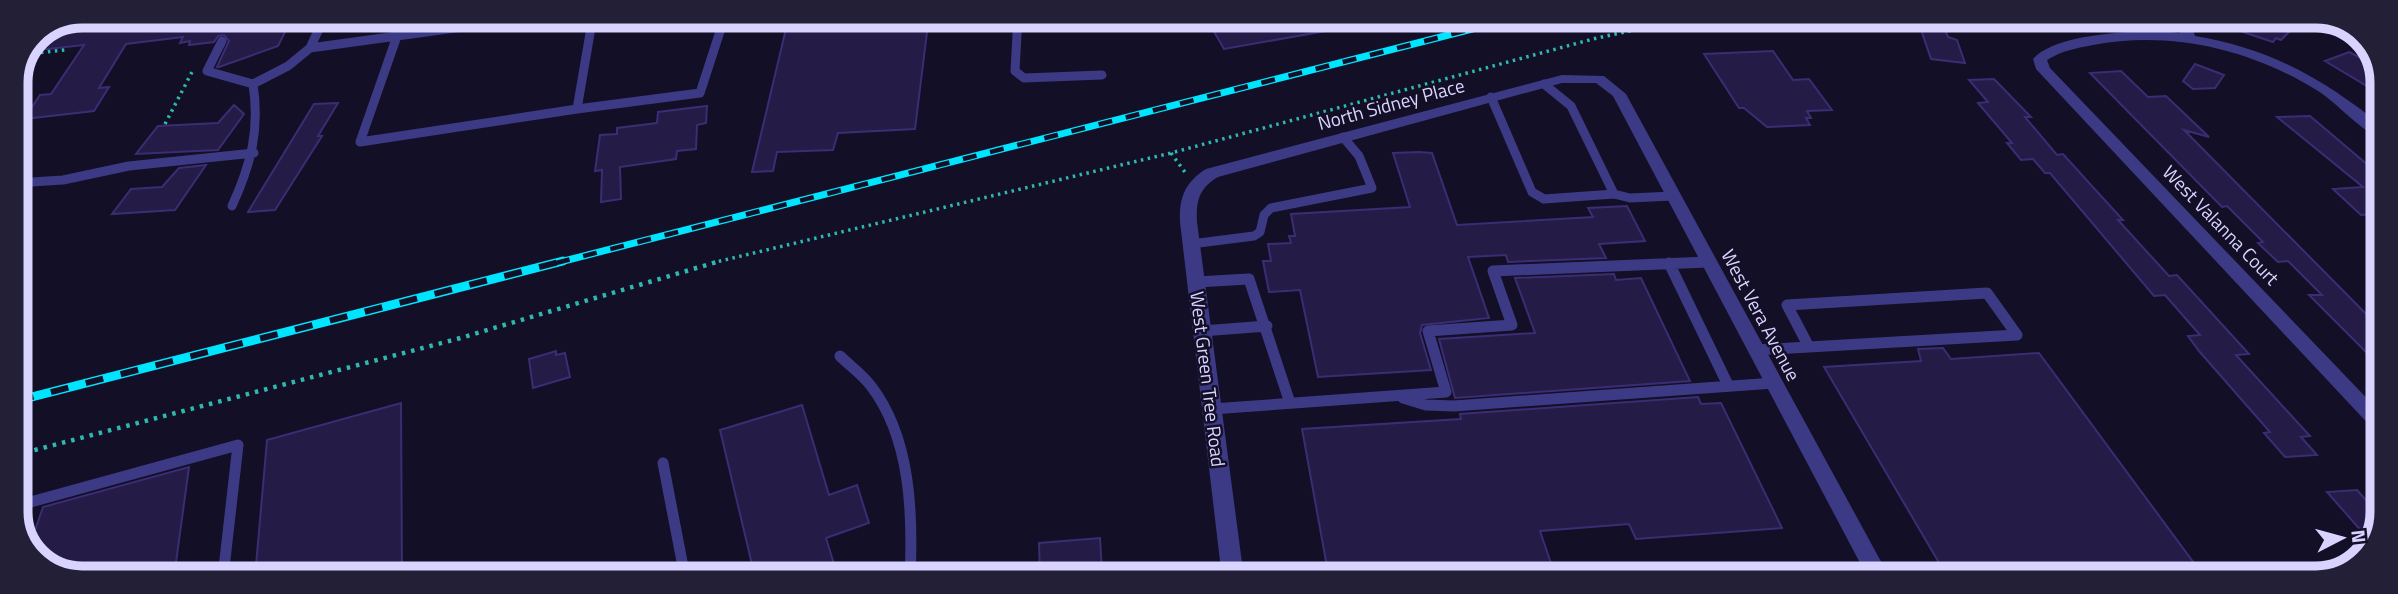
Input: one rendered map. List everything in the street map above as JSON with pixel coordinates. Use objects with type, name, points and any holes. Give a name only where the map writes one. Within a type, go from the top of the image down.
[{"type":"street","points":[[2186,28],[2189,39],[2242,53],[2294,73],[2341,100],[2370,124]]},
{"type":"street","name":"West Valanna Court","points":[[2189,39],[2111,37],[2047,53],[2040,60],[2043,69],[2370,413]]},
{"type":"street","name":"North Sidney Place","points":[[1197,182],[1212,173],[1491,97],[1572,77],[1600,79]]},
{"type":"street","name":"West Vera Avenue","points":[[1600,79],[1616,89],[1873,566]]},
{"type":"street","name":"West Green Tree Road","points":[[1197,182],[1188,196],[1191,244],[1232,566]]},
{"type":"lane","points":[[222,41],[207,71],[253,84],[288,66],[310,48],[319,28]]},
{"type":"lane","points":[[310,48],[455,28]]},
{"type":"lane","points":[[577,109],[591,28]]},
{"type":"lane","points":[[397,36],[360,142],[700,93],[721,28]]},
{"type":"lane","points":[[1017,28],[1015,71],[1024,78],[1102,75]]},
{"type":"lane","points":[[232,206],[254,153],[260,120],[253,84]]},
{"type":"lane","points":[[1544,84],[1571,106],[1614,194]]},
{"type":"lane","points":[[1491,97],[1532,191],[1544,199],[1614,194],[1630,198],[1673,196]]},
{"type":"lane","points":[[1191,244],[1254,236],[1260,232],[1264,215],[1271,208],[1373,188],[1359,156],[1343,137]]},
{"type":"lane","points":[[28,182],[63,180],[129,166],[254,153]]},
{"type":"lane","points":[[1212,409],[1446,392],[1428,331],[1512,325],[1493,271],[1708,262]]},
{"type":"lane","points":[[1669,263],[1728,385]]},
{"type":"lane","points":[[1196,282],[1249,279],[1267,326],[1290,403]]},
{"type":"lane","points":[[1755,349],[1809,347],[2017,335],[1987,293],[1787,305],[1809,347]]},
{"type":"lane","points":[[1202,331],[1267,326]]},
{"type":"lane","points":[[840,356],[874,389],[901,450],[913,544],[911,566]]},
{"type":"lane","points":[[1397,396],[1426,405],[1454,406],[1637,395],[1774,383]]},
{"type":"lane","points":[[28,503],[238,446],[224,566]]},
{"type":"lane","points":[[663,463],[683,566]]},
{"type":"path","points":[[28,452],[457,339],[696,267],[1171,153],[1593,39],[1643,28]]},
{"type":"path","points":[[36,53],[65,50]]},
{"type":"path","points":[[165,124],[195,66]]},
{"type":"path","points":[[1171,153],[1184,172],[1197,182]]},
{"type":"building","points":[[82,28],[287,28],[278,46],[219,67],[229,41],[224,35],[218,36],[214,42],[189,45],[190,41],[180,43],[183,37],[126,44],[99,88],[109,87],[94,111],[28,119],[28,113],[40,95],[51,94],[84,45],[39,50],[61,32]]},
{"type":"building","points":[[786,28],[928,28],[915,129],[838,133],[833,150],[777,152],[773,171],[752,172]]},
{"type":"building","points":[[1212,28],[1343,28],[1224,49]]},
{"type":"building","points":[[1920,28],[1944,28],[1948,37],[1957,40],[1965,63],[1931,59]]},
{"type":"building","points":[[2246,28],[2293,28],[2281,40],[2276,38],[2273,42],[2243,32]]},
{"type":"building","points":[[1773,51],[1793,80],[1809,79],[1832,110],[1807,111],[1811,118],[1806,118],[1810,125],[1767,127],[1744,108],[1739,108],[1704,54]]},
{"type":"building","points":[[2349,52],[2366,60],[2370,88],[2325,61]]},
{"type":"building","points":[[2195,64],[2224,75],[2215,88],[2193,89],[2183,81]]},
{"type":"building","points":[[2121,71],[2148,97],[2166,96],[2209,137],[2184,130],[2370,318],[2370,356],[2309,295],[2322,295],[2288,261],[2278,262],[2258,243],[2263,242],[2227,206],[2222,207],[2090,73]]},
{"type":"building","points":[[1994,79],[2031,117],[2025,117],[2057,155],[2063,154],[2169,276],[2177,275],[2249,354],[2236,355],[2310,436],[2301,437],[2317,455],[2285,457],[2264,433],[2270,432],[2199,351],[2188,336],[2200,335],[2165,295],[2154,296],[2050,173],[2045,173],[2033,159],[2021,160],[2007,143],[2012,143],[1978,103],[1988,102],[1969,80]]},
{"type":"building","points":[[338,103],[318,136],[322,136],[275,210],[248,212],[314,104]]},
{"type":"building","points":[[234,105],[244,114],[218,150],[136,154],[158,126],[218,123]]},
{"type":"building","points":[[707,106],[706,123],[697,125],[696,149],[677,151],[676,159],[620,167],[621,199],[601,202],[602,170],[595,171],[600,135],[617,134],[617,128],[657,123],[658,112]]},
{"type":"building","points":[[2310,116],[2370,167],[2370,214],[2361,215],[2333,189],[2363,187],[2277,117]]},
{"type":"building","points":[[1393,153],[1432,153],[1457,225],[1593,217],[1588,208],[1627,206],[1645,241],[1599,244],[1606,258],[1508,262],[1506,255],[1468,257],[1489,318],[1422,325],[1420,333],[1431,370],[1318,377],[1300,290],[1269,292],[1263,261],[1271,261],[1268,244],[1291,243],[1289,236],[1295,236],[1291,214],[1410,207]]},
{"type":"building","points":[[206,165],[175,210],[112,214],[131,189],[162,187],[179,168]]},
{"type":"building","points":[[1614,274],[1616,280],[1641,278],[1690,381],[1455,398],[1439,339],[1535,333],[1515,278]]},
{"type":"building","points":[[1943,348],[1951,359],[2039,353],[2196,566],[1941,566],[1824,367],[1921,361],[1918,349]]},
{"type":"building","points":[[556,351],[556,355],[565,353],[570,377],[533,388],[529,359]]},
{"type":"building","points":[[1698,397],[1701,404],[1721,403],[1782,528],[1636,539],[1629,524],[1540,531],[1552,566],[1327,566],[1302,429],[1461,419],[1460,414]]},
{"type":"building","points":[[401,403],[402,566],[256,566],[267,440]]},
{"type":"building","points":[[802,405],[829,495],[857,485],[869,523],[826,538],[835,566],[752,566],[720,430]]},
{"type":"building","points":[[189,467],[176,566],[82,566],[61,562],[41,548],[33,536],[43,507]]},
{"type":"building","points":[[2357,490],[2370,505],[2369,523],[2365,535],[2327,492]]},
{"type":"building","points":[[1100,538],[1102,566],[1040,566],[1039,543]]},
{"type":"railway","points":[[556,263],[1476,28]]},
{"type":"railway","points":[[28,398],[563,261]]}]
